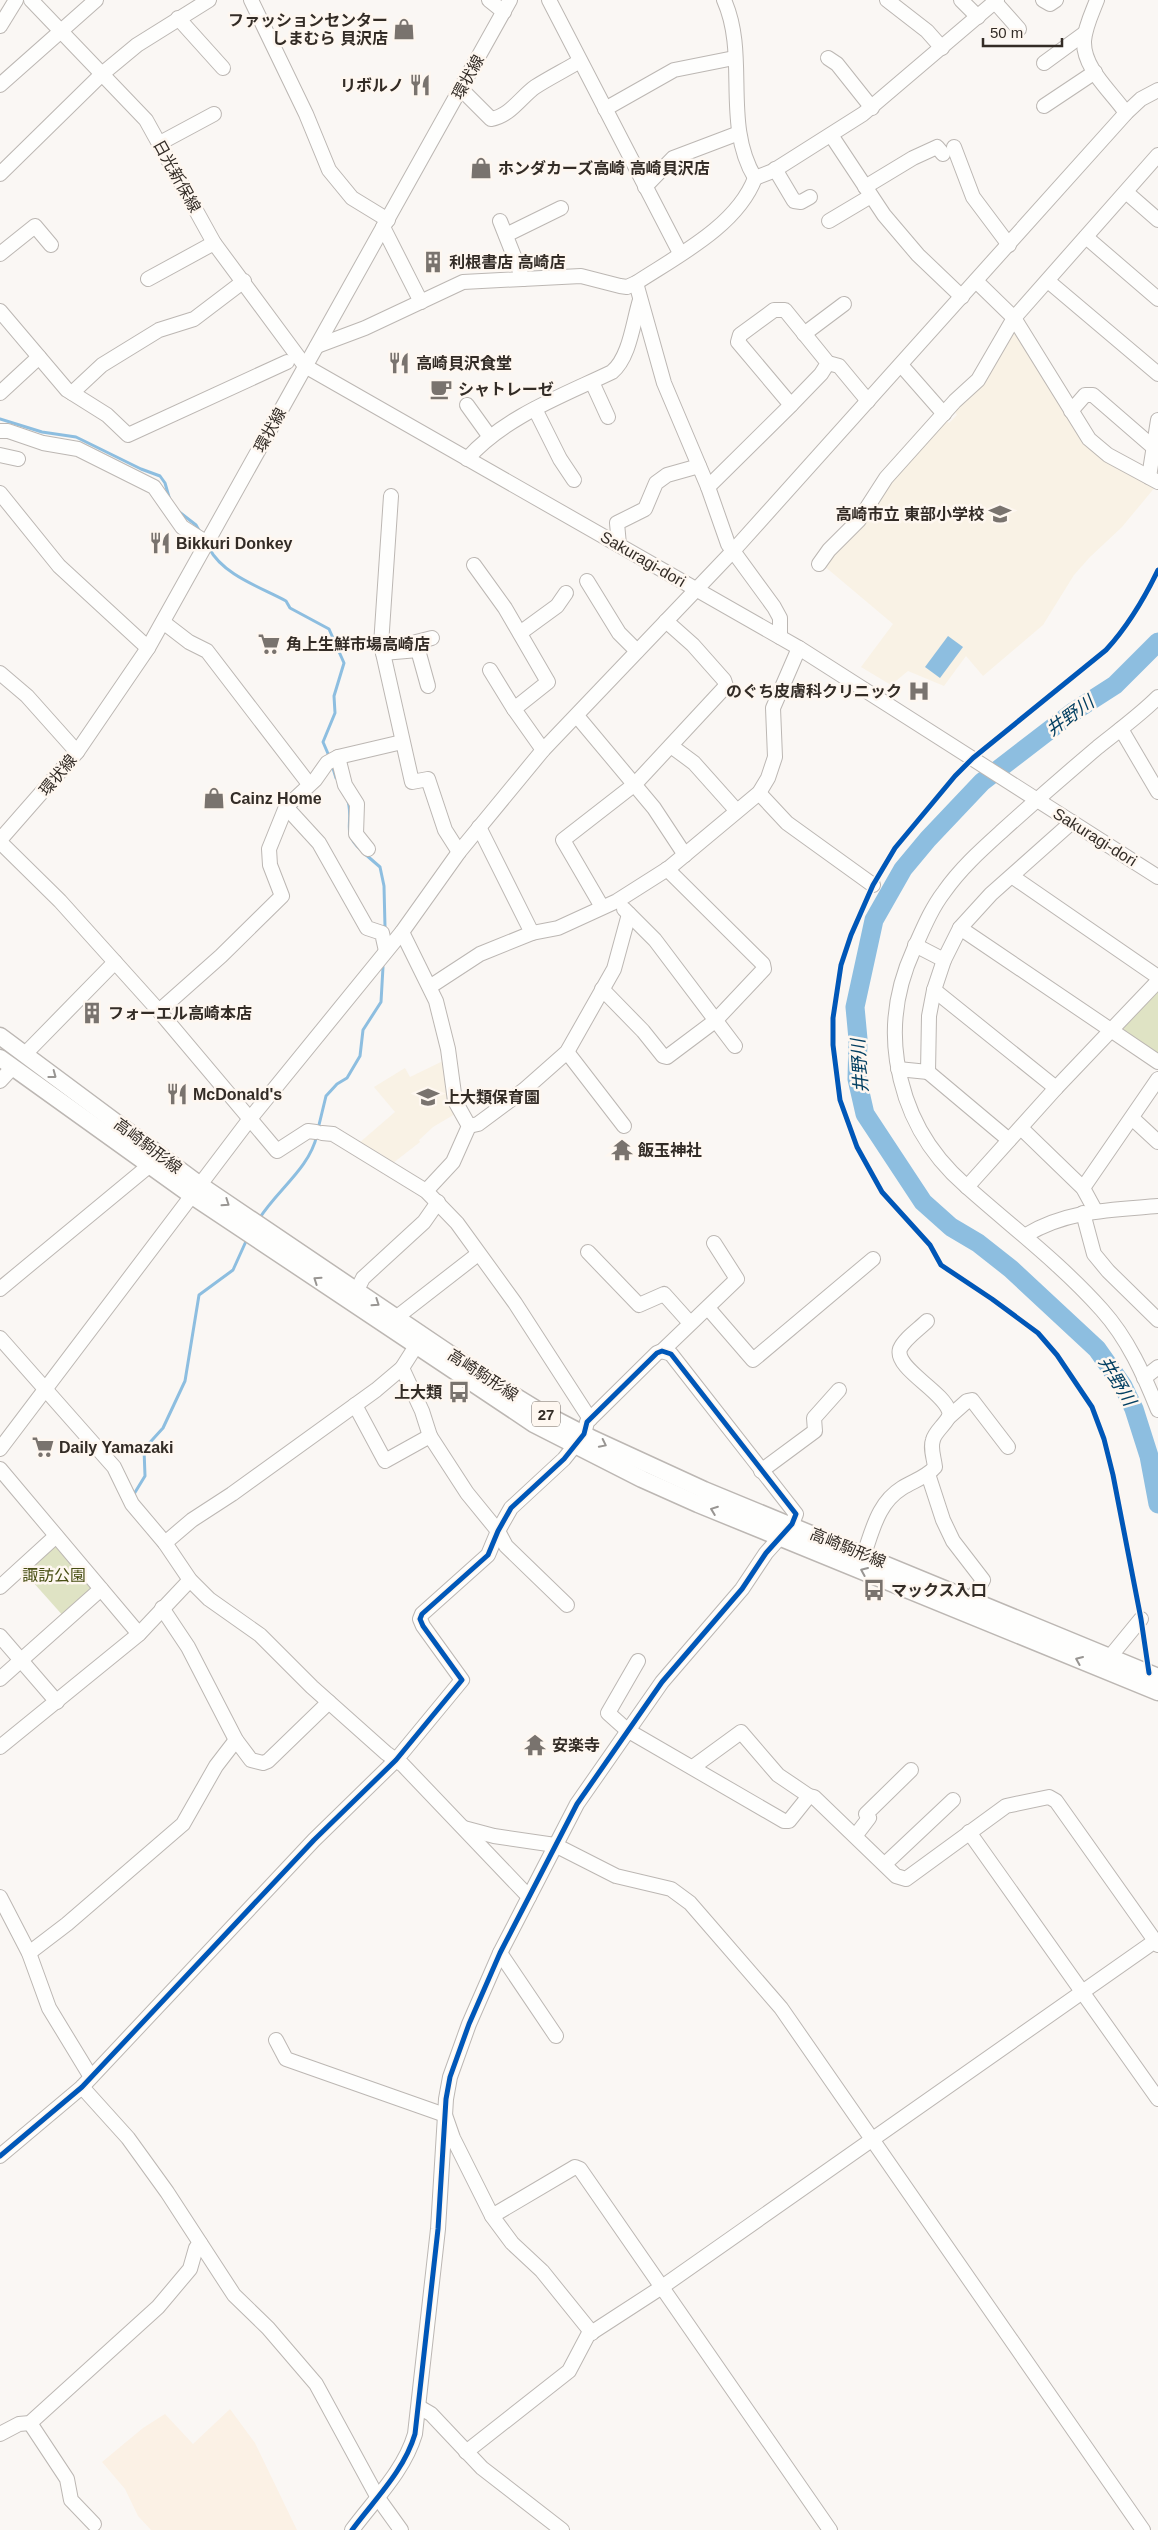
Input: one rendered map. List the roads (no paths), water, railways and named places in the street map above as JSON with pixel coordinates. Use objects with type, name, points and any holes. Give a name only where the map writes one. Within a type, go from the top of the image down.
[{"type":"main road","name":"高崎駒形線","points":[[0,1036],[196,1190],[416,1346],[534,1424],[582,1433]]},
{"type":"main road","name":"高崎駒形線","points":[[7,1063],[150,1165],[196,1190],[357,1290],[490,1381],[582,1433],[642,1480],[786,1530],[864,1554],[972,1599],[1107,1664]]},
{"type":"main road","name":"高崎駒形線","points":[[786,1530],[1157,1684]]},
{"type":"street","points":[[0,26],[16,0]]},
{"type":"street","name":"日光新保線","points":[[31,0],[146,120],[214,243],[305,366]]},
{"type":"street","points":[[0,85],[96,0]]},
{"type":"street","points":[[0,174],[102,74],[137,45],[209,0]]},
{"type":"street","points":[[251,0],[306,114],[329,170],[352,198],[385,224],[421,302]]},
{"type":"street","points":[[489,0],[507,6]]},
{"type":"street","points":[[549,0],[680,253]]},
{"type":"street","points":[[724,0],[734,26],[739,134],[748,166],[755,178]]},
{"type":"street","points":[[887,0],[927,31],[942,48]]},
{"type":"street","points":[[961,0],[978,17]]},
{"type":"street","points":[[1044,0],[1050,4],[1056,0]]},
{"type":"street","points":[[1097,0],[1086,34],[1086,53],[1095,72],[1126,113]]},
{"type":"street","points":[[317,346],[364,328],[463,282],[581,276],[620,286],[627,287],[636,284],[718,227],[741,205],[748,195],[755,178],[775,169],[872,108],[996,1],[1019,29]]},
{"type":"street","name":"環状線","points":[[2,835],[77,752],[148,648],[462,90],[507,6]]},
{"type":"street","points":[[178,18],[223,68]]},
{"type":"street","points":[[1044,64],[1086,34]]},
{"type":"street","points":[[605,109],[674,70],[734,58]]},
{"type":"street","points":[[828,58],[837,64],[872,108]]},
{"type":"street","points":[[462,90],[491,119],[496,118],[510,110],[535,88],[580,62]]},
{"type":"street","points":[[1044,106],[1095,72]]},
{"type":"street","points":[[0,1449],[250,1120],[402,932],[459,852],[543,750],[733,551],[1126,113],[1140,99],[1158,90]]},
{"type":"street","points":[[160,143],[214,114]]},
{"type":"street","points":[[645,187],[673,158],[739,134]]},
{"type":"street","points":[[830,135],[868,192],[901,236],[962,297]]},
{"type":"street","points":[[829,221],[913,158],[937,147],[949,150],[973,197],[1009,245]]},
{"type":"street","points":[[819,564],[829,550],[859,520],[886,478],[955,401],[978,380],[1014,318],[1158,155]]},
{"type":"street","points":[[775,169],[794,201],[801,202],[810,197]]},
{"type":"street","points":[[1126,192],[1158,220]]},
{"type":"street","points":[[506,235],[561,208]]},
{"type":"street","points":[[500,221],[523,279]]},
{"type":"street","points":[[0,254],[35,226],[51,245]]},
{"type":"street","points":[[1086,238],[1158,299]]},
{"type":"street","points":[[148,279],[214,243]]},
{"type":"street","points":[[976,281],[1014,318],[1082,431],[1108,455],[1153,480],[1153,447],[1158,420]]},
{"type":"street","points":[[1048,281],[1158,374]]},
{"type":"street","points":[[72,393],[102,365],[160,330],[194,319],[244,282]]},
{"type":"street","points":[[636,284],[664,383],[708,488],[728,544],[780,618],[780,637]]},
{"type":"street","points":[[467,459],[490,437],[535,409],[592,382],[618,367],[623,357],[640,299]]},
{"type":"street","points":[[804,334],[844,304]]},
{"type":"street","points":[[791,405],[738,342],[740,335],[774,310],[785,310],[828,362],[838,366],[868,401]]},
{"type":"street","points":[[0,311],[67,390],[107,415],[128,436],[287,362]]},
{"type":"street","points":[[0,393],[39,357]]},
{"type":"street","points":[[708,488],[821,374],[828,362]]},
{"type":"street","points":[[901,365],[944,414]]},
{"type":"street","name":"Sakuragi-dori","points":[[305,366],[799,648],[977,761],[1033,799],[1155,871]]},
{"type":"street","points":[[592,382],[608,417]]},
{"type":"street","points":[[1071,411],[1085,395],[1093,396],[1153,447]]},
{"type":"street","points":[[467,405],[490,437]]},
{"type":"street","points":[[535,409],[560,459],[574,480]]},
{"type":"street","points":[[0,431],[8,431],[43,443],[78,449],[154,487],[160,492],[164,503],[182,527],[207,543]]},
{"type":"street","points":[[0,455],[18,459]]},
{"type":"street","points":[[619,545],[617,524],[645,509],[656,483],[667,475],[699,466]]},
{"type":"street","points":[[0,493],[59,566],[148,648]]},
{"type":"street","points":[[391,496],[381,645],[412,782],[428,779],[445,830],[459,852]]},
{"type":"street","points":[[474,564],[520,634],[548,682],[514,709]]},
{"type":"street","points":[[587,581],[619,633],[637,651]]},
{"type":"street","points":[[520,634],[557,606],[566,593]]},
{"type":"street","points":[[602,907],[563,840],[635,784],[726,686],[724,680],[693,645],[666,621]]},
{"type":"street","points":[[163,622],[189,642],[206,651],[309,784]]},
{"type":"street","points":[[428,686],[416,642],[432,638]]},
{"type":"street","points":[[431,986],[480,954],[532,933],[558,928],[617,902],[668,869],[758,793],[768,778],[775,757],[772,725],[773,708],[799,648]]},
{"type":"street","points":[[383,653],[418,650]]},
{"type":"street","points":[[490,670],[514,709],[543,750]]},
{"type":"street","points":[[0,673],[26,696],[77,752]]},
{"type":"street","points":[[1158,697],[1033,799],[954,878],[935,904],[915,945],[898,996],[894,1033],[898,1069],[906,1102],[924,1139],[942,1163],[967,1187],[1026,1235],[1103,1311],[1138,1364],[1158,1410]]},
{"type":"street","points":[[577,716],[635,784],[668,827],[685,855]]},
{"type":"street","points":[[1121,729],[1158,792]]},
{"type":"street","points":[[159,1010],[221,956],[282,896],[270,865],[269,849],[286,807],[315,780],[327,763],[338,757],[402,742]]},
{"type":"street","points":[[671,746],[694,763],[736,810]]},
{"type":"street","points":[[338,757],[345,785],[357,804],[356,834],[368,848]]},
{"type":"street","points":[[758,793],[788,823],[873,885]]},
{"type":"street","points":[[286,807],[319,843],[367,928],[382,933],[386,951]]},
{"type":"street","points":[[928,1072],[929,1016],[934,990],[944,960],[960,928],[991,894],[1072,822]]},
{"type":"street","points":[[479,827],[532,933]]},
{"type":"street","points":[[2,835],[159,1010],[277,1151],[308,1131],[333,1134],[426,1191],[438,1202],[457,1223],[532,1327],[582,1433]]},
{"type":"street","points":[[602,988],[643,1031],[663,1056],[668,1057],[715,1021],[764,969],[763,964],[668,869]]},
{"type":"street","points":[[967,1187],[1158,979],[1012,877]]},
{"type":"street","points":[[617,902],[655,940],[735,1046]]},
{"type":"street","points":[[469,1126],[478,1124],[524,1090],[567,1052],[614,969],[629,914]]},
{"type":"street","points":[[960,928],[1158,1062]]},
{"type":"street","points":[[402,932],[431,986],[448,1049],[455,1101],[469,1126]]},
{"type":"street","points":[[915,945],[944,960]]},
{"type":"street","points":[[25,1054],[115,962]]},
{"type":"street","points":[[934,990],[1056,1088]]},
{"type":"street","points":[[567,1052],[624,1126]]},
{"type":"street","points":[[0,1081],[7,1063]]},
{"type":"street","points":[[898,1069],[928,1072],[1009,1140]]},
{"type":"street","points":[[1083,1188],[1158,1079]]},
{"type":"street","points":[[1132,1118],[1158,1142]]},
{"type":"street","points":[[426,1191],[453,1162],[469,1126]]},
{"type":"street","points":[[1021,1128],[1083,1188],[1089,1212],[1094,1254],[1108,1271],[1158,1320]]},
{"type":"street","points":[[0,1289],[150,1165]]},
{"type":"street","points":[[357,1290],[363,1278],[424,1222],[438,1202]]},
{"type":"street","points":[[1026,1235],[1050,1224],[1089,1212],[1158,1206]]},
{"type":"street","points":[[0,2156],[86,2082],[314,1840],[396,1760],[462,1680],[420,1619],[429,1605],[488,1555],[498,1531],[511,1508],[564,1459],[582,1433],[657,1353],[662,1351],[737,1279],[714,1244]]},
{"type":"street","points":[[588,1252],[639,1304],[664,1294],[690,1323]]},
{"type":"street","points":[[397,1317],[478,1254]]},
{"type":"street","points":[[708,1308],[753,1360],[873,1259]]},
{"type":"street","points":[[927,1321],[903,1345],[900,1350],[901,1358],[907,1368],[938,1394],[950,1412],[949,1417]]},
{"type":"street","points":[[0,1338],[114,1467],[132,1504],[165,1543],[190,1580],[208,1599],[260,1635],[329,1702],[396,1760],[529,1897]]},
{"type":"street","points":[[165,1543],[192,1520],[232,1494],[355,1405],[402,1368],[416,1346]]},
{"type":"street","points":[[356,2528],[411,2448],[420,2407],[438,2229],[445,2114],[450,2077],[500,1953],[554,1844],[577,1804],[662,1682],[742,1589],[796,1514],[676,1359],[668,1351],[662,1351]]},
{"type":"street","points":[[1144,1378],[1158,1367]]},
{"type":"street","points":[[402,1368],[422,1411],[430,1436],[467,1493],[498,1531],[506,1546],[567,1605]]},
{"type":"street","points":[[762,1471],[815,1431],[814,1418],[839,1390]]},
{"type":"street","points":[[864,1554],[883,1505],[904,1486],[928,1474],[935,1467],[932,1440],[936,1431],[967,1401],[972,1400],[1008,1447]]},
{"type":"street","points":[[355,1405],[385,1461],[430,1436]]},
{"type":"street","points":[[0,1469],[139,1634]]},
{"type":"street","points":[[928,1474],[943,1520],[953,1541],[983,1580],[972,1599]]},
{"type":"street","points":[[0,1586],[56,1536]]},
{"type":"street","points":[[2,1739],[57,1702],[139,1634],[190,1580]]},
{"type":"street","points":[[0,1679],[101,1589]]},
{"type":"street","points":[[162,1608],[188,1646],[236,1740],[251,1760],[263,1763],[268,1761],[329,1702]]},
{"type":"street","points":[[1107,1664],[1141,1619]]},
{"type":"street","points":[[0,1636],[57,1702]]},
{"type":"street","points":[[638,1661],[608,1713],[610,1717],[627,1730],[693,1766],[784,1821],[789,1821],[809,1796]]},
{"type":"street","points":[[466,2452],[570,2371],[588,2336],[592,2333],[662,2287],[1157,1943],[1056,1801],[1049,1797],[1006,1806],[906,1879],[896,1876],[856,1835],[814,1797],[809,1796],[778,1775],[741,1732],[693,1766]]},
{"type":"street","points":[[29,1953],[67,1924],[183,1824],[216,1766],[236,1740]]},
{"type":"street","points":[[856,1835],[869,1818],[866,1814],[911,1770]]},
{"type":"street","points":[[885,1864],[953,1800]]},
{"type":"street","points":[[464,1828],[494,1836],[554,1844],[616,1876],[671,1889],[690,1903],[781,2008],[1143,2530]]},
{"type":"street","points":[[969,1832],[1158,2099]]},
{"type":"street","points":[[0,1897],[4,1917],[29,1953],[49,2008],[86,2082],[128,2138],[234,2295],[268,2328],[316,2384],[378,2498],[401,2530]]},
{"type":"street","points":[[500,1953],[556,2036]]},
{"type":"street","points":[[276,2040],[286,2059],[445,2114]]},
{"type":"street","points":[[445,2114],[457,2147],[492,2216],[512,2243],[542,2272],[592,2333]]},
{"type":"street","points":[[492,2216],[576,2167],[580,2169],[830,2530]]},
{"type":"street","points":[[0,2434],[19,2424],[30,2424],[158,2308],[190,2269],[196,2248],[200,2243]]},
{"type":"street","points":[[420,2407],[432,2414],[482,2468],[562,2530]]},
{"type":"street","points":[[30,2424],[67,2479],[71,2500],[95,2528]]},
{"type":"water","points":[[948,636],[963,647],[940,678],[925,667]]},
{"type":"waterway","points":[[0,419],[42,432],[76,437],[141,469],[160,476],[165,483],[169,497]]},
{"type":"waterway","points":[[178,511],[196,525],[200,532]]},
{"type":"waterway","points":[[209,548],[223,566],[233,573],[286,601],[290,608],[329,629],[344,663],[334,696],[335,713],[323,742],[329,756]]},
{"type":"waterway","name":"井野川","points":[[1158,642],[1115,685],[1073,712],[982,782],[928,839],[903,869],[874,920],[855,1007],[858,1039],[857,1079],[865,1114],[923,1202],[951,1227],[978,1243],[1011,1269],[1097,1349],[1123,1386],[1134,1409],[1149,1456],[1158,1504]]},
{"type":"waterway","points":[[332,765],[336,778]]},
{"type":"waterway","points":[[348,801],[351,838],[361,850]]},
{"type":"waterway","points":[[365,854],[380,867],[384,886],[385,927]]},
{"type":"waterway","points":[[318,1129],[326,1096],[337,1084],[347,1078],[360,1056],[363,1030],[381,1002],[383,967]]},
{"type":"waterway","points":[[259,1219],[300,1169],[313,1147],[317,1135]]},
{"type":"waterway","points":[[134,1494],[145,1476],[144,1449],[163,1428],[185,1381],[199,1295],[233,1270],[247,1239]]},
{"type":"place","name":"ファッションセンター しまむら 貝沢店","points":[[404,29]]},
{"type":"place","name":"リボルノ","points":[[420,85]]},
{"type":"place","name":"ホンダカーズ高崎 高崎貝沢店","points":[[481,168]]},
{"type":"place","name":"利根書店 高崎店","points":[[433,262]]},
{"type":"place","name":"高崎貝沢食堂","points":[[399,363]]},
{"type":"place","name":"シャトレーゼ","points":[[441,389]]},
{"type":"place","name":"高崎市立 東部小学校","points":[[1000,514]]},
{"type":"place","name":"Bikkuri Donkey","points":[[160,543]]},
{"type":"place","name":"角上生鮮市場高崎店","points":[[269,644]]},
{"type":"place","name":"のぐち皮膚科クリニック","points":[[919,691]]},
{"type":"place","name":"Cainz Home","points":[[214,798]]},
{"type":"place","name":"フォーエル高崎本店","points":[[92,1013]]},
{"type":"place","name":"McDonald's","points":[[177,1094]]},
{"type":"place","name":"上大類保育園","points":[[428,1097]]},
{"type":"place","name":"飯玉神社","points":[[622,1150]]},
{"type":"place","name":"上大類","points":[[459,1392]]},
{"type":"place","name":"Daily Yamazaki","points":[[43,1447]]},
{"type":"place","name":"マックス入口","points":[[874,1590]]},
{"type":"place","name":"安楽寺","points":[[535,1745]]},
{"type":"park label","name":"諏訪公園","points":[[54,1575]]}]
